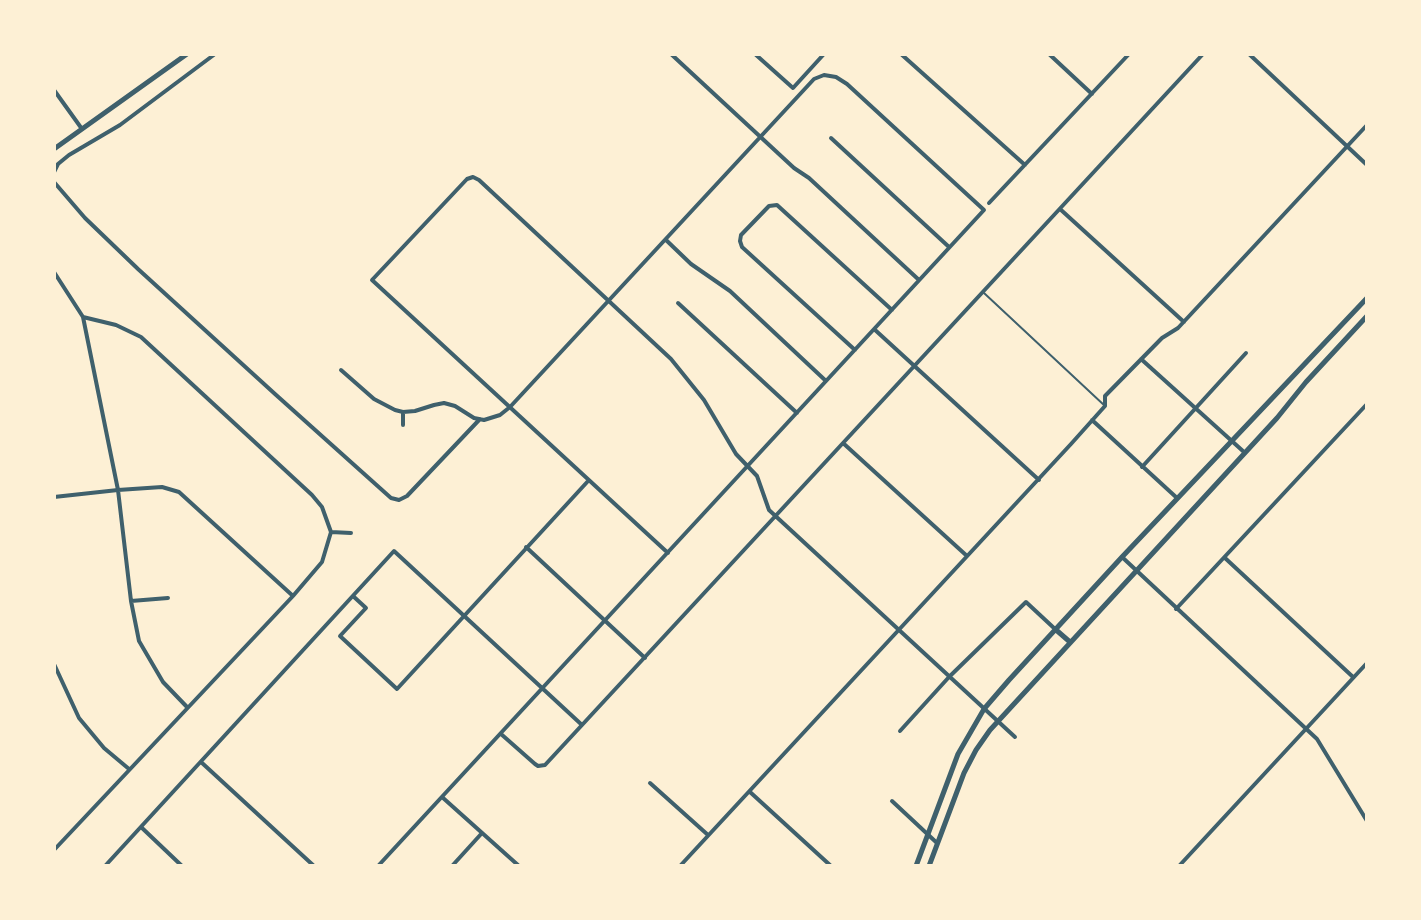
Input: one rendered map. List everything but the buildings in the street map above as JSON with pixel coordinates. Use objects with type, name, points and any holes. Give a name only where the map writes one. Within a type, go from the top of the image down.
[{"type":"street","points":[[54,149],[187,54]]},
{"type":"street","points":[[54,172],[69,155],[120,125],[215,54]]},
{"type":"street","points":[[671,54],[919,280]]},
{"type":"street","points":[[755,54],[793,88],[824,54]]},
{"type":"street","points":[[901,54],[1025,165]]},
{"type":"street","points":[[1049,54],[1092,94]]},
{"type":"street","points":[[989,203],[1129,54]]},
{"type":"street","points":[[500,733],[535,764],[545,765],[1203,54]]},
{"type":"street","points":[[1249,54],[1367,165]]},
{"type":"street","points":[[341,370],[374,399],[403,412],[444,403],[455,406],[468,416],[480,419],[496,417],[510,407],[814,79],[824,75],[836,77],[847,84],[984,210],[378,866]]},
{"type":"street","points":[[54,90],[82,129]]},
{"type":"street","points":[[680,866],[1039,480],[1105,406],[1105,396],[1162,338],[1184,322],[1367,125]]},
{"type":"street","points":[[831,138],[949,247]]},
{"type":"street","points":[[668,553],[372,280],[470,177],[479,180],[682,371],[713,414],[732,449],[759,480],[766,505],[776,516],[1015,737]]},
{"type":"street","points":[[54,182],[85,218],[138,269],[391,498],[399,500],[407,496],[480,419]]},
{"type":"street","points":[[855,350],[742,247],[741,235],[769,206],[777,205],[892,310]]},
{"type":"street","points":[[1060,209],[1184,322]]},
{"type":"street","points":[[666,239],[691,264],[730,291],[826,381]]},
{"type":"street","points":[[54,272],[83,317],[118,490],[131,601],[139,641],[163,682],[188,708]]},
{"type":"street","points":[[916,866],[958,754],[984,709],[1231,440],[1367,298]]},
{"type":"street","points":[[678,303],[797,413]]},
{"type":"street","points":[[929,866],[964,773],[997,721],[1367,316]]},
{"type":"street","points":[[54,850],[293,596],[322,562],[331,532],[322,507],[312,495],[141,337],[116,325],[83,317]]},
{"type":"street","points":[[874,329],[1039,480]]},
{"type":"street","points":[[1142,467],[1246,353]]},
{"type":"street","points":[[1141,359],[1244,452]]},
{"type":"street","points":[[1176,609],[1367,404]]},
{"type":"street","points":[[403,412],[403,425]]},
{"type":"street","points":[[1092,420],[1177,498]]},
{"type":"street","points":[[843,443],[967,556]]},
{"type":"street","points":[[353,596],[366,608],[340,636],[397,689],[589,479]]},
{"type":"street","points":[[54,497],[162,487],[179,492],[293,596]]},
{"type":"street","points":[[331,532],[351,533]]},
{"type":"street","points":[[526,547],[645,658]]},
{"type":"street","points":[[105,866],[394,551],[582,725]]},
{"type":"street","points":[[1122,557],[1321,744],[1367,821]]},
{"type":"street","points":[[1225,558],[1353,677]]},
{"type":"street","points":[[131,601],[168,598]]},
{"type":"street","points":[[900,731],[949,677],[1026,602],[1070,642]]},
{"type":"street","points":[[1179,866],[1367,663]]},
{"type":"street","points":[[54,664],[79,718],[104,748],[129,769]]},
{"type":"street","points":[[201,762],[314,866]]},
{"type":"street","points":[[650,783],[709,835]]},
{"type":"street","points":[[750,792],[831,866]]},
{"type":"street","points":[[442,797],[519,866]]},
{"type":"street","points":[[892,801],[937,843]]},
{"type":"street","points":[[141,827],[182,866]]},
{"type":"street","points":[[452,866],[482,833]]},
{"type":"lane","points":[[983,292],[1105,406]]}]
